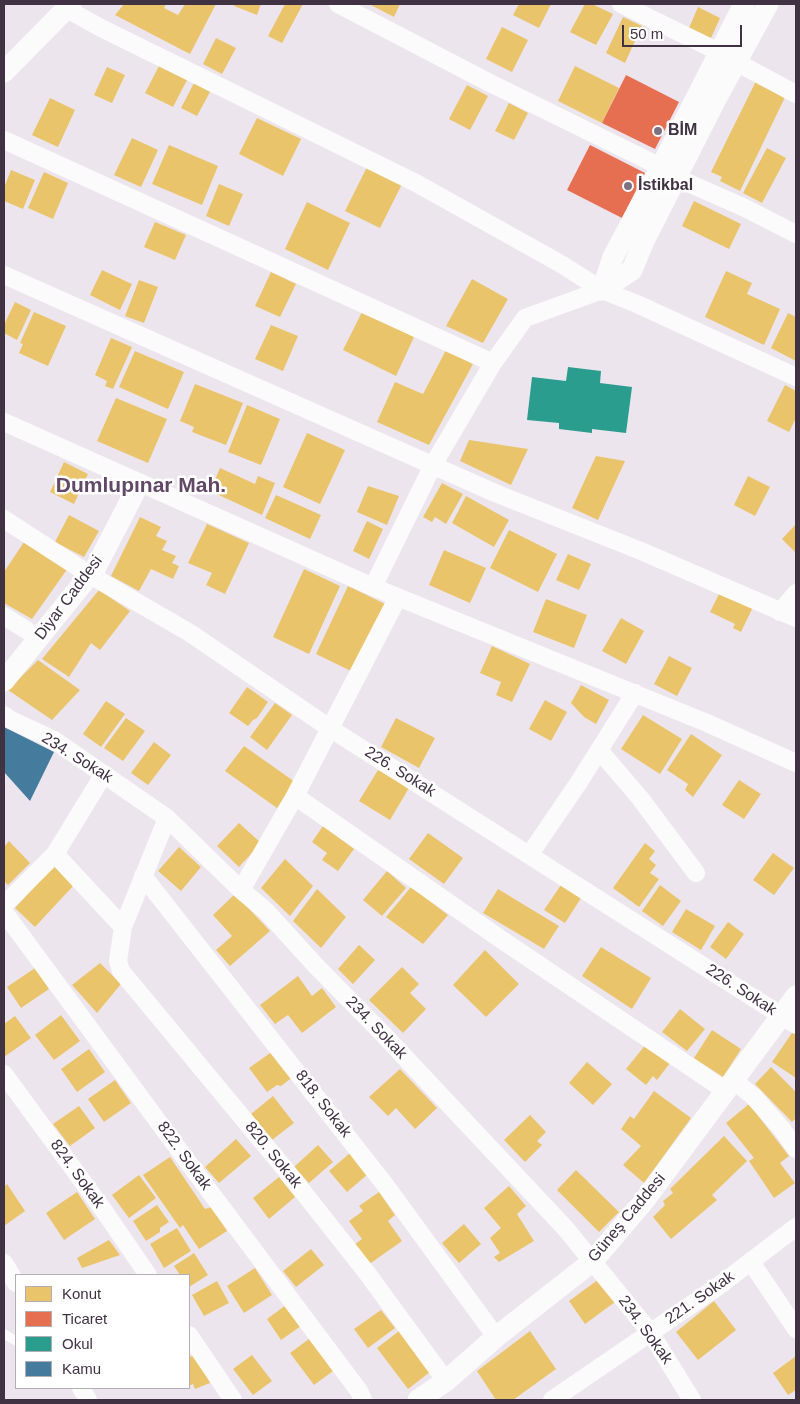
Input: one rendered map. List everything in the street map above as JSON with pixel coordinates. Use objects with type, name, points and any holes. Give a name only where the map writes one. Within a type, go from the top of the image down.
[{"type":"street","points":[[338,4],[488,82],[796,234]]},
{"type":"street","points":[[621,4],[728,57],[796,94]]},
{"type":"street","points":[[728,57],[744,4]]},
{"type":"street","points":[[602,290],[613,256],[669,172],[728,57],[768,4]]},
{"type":"street","points":[[4,72],[69,6],[99,27],[416,183],[561,264],[602,290],[796,377]]},
{"type":"street","points":[[4,140],[493,363]]},
{"type":"street","points":[[4,275],[504,496],[641,551],[788,615],[796,593]]},
{"type":"street","points":[[373,587],[433,465],[493,363],[525,318],[602,290]]},
{"type":"street","points":[[4,422],[373,587],[635,693],[796,763]]},
{"type":"street","name":"Diyar Caddesi","points":[[4,681],[96,567],[139,484]]},
{"type":"street","name":"226. Sokak","points":[[4,519],[90,575],[190,633],[331,729],[530,854],[789,1021]]},
{"type":"street","points":[[241,890],[331,729],[398,597]]},
{"type":"street","points":[[4,616],[39,638]]},
{"type":"street","points":[[530,854],[635,693]]},
{"type":"street","name":"234. Sokak","points":[[4,715],[54,740],[167,818],[241,890],[266,911],[566,1228],[650,1332],[692,1400]]},
{"type":"street","points":[[599,750],[640,798],[696,873]]},
{"type":"street","points":[[4,905],[56,854],[104,774]]},
{"type":"street","points":[[295,796],[502,940],[759,1103],[782,1129],[796,1149]]},
{"type":"street","name":"820. Sokak","points":[[167,818],[123,927],[118,961],[121,971],[285,1169],[367,1273],[446,1381]]},
{"type":"street","points":[[56,854],[123,927]]},
{"type":"street","name":"818. Sokak","points":[[143,876],[386,1186],[496,1337]]},
{"type":"street","name":"822. Sokak","points":[[4,912],[193,1169],[360,1391],[363,1400]]},
{"type":"street","name":"Güneş Caddesi","points":[[418,1400],[446,1381],[496,1337],[593,1261],[644,1201],[730,1086],[789,1021],[796,996]]},
{"type":"street","name":"824. Sokak","points":[[4,1074],[102,1208],[147,1274]]},
{"type":"street","name":"221. Sokak","points":[[552,1400],[720,1285],[796,1226]]},
{"type":"street","points":[[751,1262],[796,1329]]},
{"type":"street","points":[[4,1263],[15,1281]]},
{"type":"street","points":[[190,1336],[233,1400]]},
{"type":"lane","points":[[4,1334],[15,1340]]},
{"type":"building: Konut","points":[[124,4],[166,4],[164,8],[178,15],[185,4],[216,4],[190,54],[115,15]]},
{"type":"building: Konut","points":[[235,4],[261,4],[257,15],[234,6]]},
{"type":"building: Konut","points":[[285,4],[303,4],[282,43],[268,36]]},
{"type":"building: Konut","points":[[369,4],[400,4],[394,17]]},
{"type":"building: Konut","points":[[519,4],[551,4],[539,28],[513,15]]},
{"type":"building: Konut","points":[[585,4],[592,4],[613,14],[596,45],[570,32]]},
{"type":"building: Konut","points":[[698,7],[720,18],[711,38],[689,28]]},
{"type":"building: Konut","points":[[623,17],[642,26],[625,63],[606,53]]},
{"type":"building: Konut","points":[[502,27],[528,40],[512,72],[486,59]]},
{"type":"building: Konut","points":[[216,38],[236,48],[222,74],[203,64]]},
{"type":"building: Konut","points":[[159,66],[187,80],[173,107],[145,93]]},
{"type":"building: Konut","points":[[575,66],[619,88],[602,123],[558,101]]},
{"type":"building: Konut","points":[[107,67],[125,75],[112,103],[94,95]]},
{"type":"building: Konut","points":[[757,79],[787,93],[740,191],[720,181],[722,177],[711,172]]},
{"type":"building: Konut","points":[[194,83],[210,92],[197,116],[181,108]]},
{"type":"building: Konut","points":[[467,85],[488,96],[470,130],[449,119]]},
{"type":"building: Konut","points":[[50,98],[75,110],[58,147],[32,135]]},
{"type":"building: Konut","points":[[509,103],[528,113],[514,140],[495,131]]},
{"type":"building: Konut","points":[[257,118],[301,139],[283,176],[239,154]]},
{"type":"building: Konut","points":[[132,138],[158,150],[141,187],[114,175]]},
{"type":"building: Konut","points":[[169,145],[218,166],[202,205],[152,184]]},
{"type":"building: Konut","points":[[767,148],[786,158],[762,203],[743,193]]},
{"type":"building: Konut","points":[[367,167],[402,184],[380,228],[345,211]]},
{"type":"building: Konut","points":[[11,170],[35,180],[23,209],[4,201],[4,188]]},
{"type":"building: Konut","points":[[44,172],[68,183],[53,219],[28,208]]},
{"type":"building: Konut","points":[[219,184],[243,194],[229,226],[206,216]]},
{"type":"building: Konut","points":[[694,201],[741,224],[729,249],[682,226]]},
{"type":"building: Konut","points":[[307,202],[350,223],[328,270],[285,249]]},
{"type":"building: Konut","points":[[155,222],[186,235],[175,260],[144,247]]},
{"type":"building: Konut","points":[[102,270],[132,284],[120,310],[90,295]]},
{"type":"building: Konut","points":[[726,271],[752,283],[747,294],[780,309],[764,345],[705,317]]},
{"type":"building: Konut","points":[[271,272],[296,284],[280,317],[255,306]]},
{"type":"building: Konut","points":[[472,279],[508,299],[483,343],[446,326]]},
{"type":"building: Konut","points":[[139,280],[158,287],[144,323],[125,316]]},
{"type":"building: Konut","points":[[15,302],[31,310],[17,340],[4,333],[4,325]]},
{"type":"building: Konut","points":[[34,312],[66,326],[48,366],[19,353],[23,344],[20,343]]},
{"type":"building: Konut","points":[[362,312],[414,337],[396,376],[343,350]]},
{"type":"building: Konut","points":[[788,313],[796,317],[796,361],[771,348]]},
{"type":"building: Konut","points":[[271,325],[298,336],[283,371],[255,359]]},
{"type":"building: Konut","points":[[111,338],[132,347],[113,389],[105,386],[107,381],[95,375]]},
{"type":"building: Konut","points":[[446,350],[473,364],[429,445],[377,422],[395,382],[423,394]]},
{"type":"building: Konut","points":[[135,351],[184,372],[168,409],[119,387]]},
{"type":"building: Konut","points":[[195,384],[243,403],[226,445],[192,432],[194,427],[180,421]]},
{"type":"building: Konut","points":[[785,385],[796,391],[796,418],[789,432],[767,421]]},
{"type":"building: Konut","points":[[116,398],[167,419],[148,463],[97,441]]},
{"type":"building: Konut","points":[[247,405],[280,419],[261,465],[228,452]]},
{"type":"building: Konut","points":[[307,433],[345,450],[320,504],[283,487]]},
{"type":"building: Konut","points":[[469,440],[528,449],[511,485],[460,461]]},
{"type":"building: Konut","points":[[596,456],[625,461],[598,520],[572,508]]},
{"type":"building: Konut","points":[[64,462],[88,474],[74,504],[50,492]]},
{"type":"building: Konut","points":[[220,468],[255,484],[258,476],[275,483],[262,515],[210,491]]},
{"type":"building: Konut","points":[[748,476],[770,487],[755,516],[734,505]]},
{"type":"building: Konut","points":[[442,483],[463,494],[446,524],[435,517],[432,522],[423,517]]},
{"type":"building: Konut","points":[[368,486],[399,496],[387,525],[357,512]]},
{"type":"building: Konut","points":[[276,495],[321,515],[310,539],[265,518]]},
{"type":"building: Konut","points":[[466,496],[509,520],[494,547],[452,523]]},
{"type":"building: Konut","points":[[69,515],[99,531],[84,557],[55,542]]},
{"type":"building: Konut","points":[[140,517],[161,527],[156,536],[167,541],[162,550],[176,556],[172,563],[179,566],[173,579],[151,569],[139,591],[111,576]]},
{"type":"building: Konut","points":[[367,521],[383,529],[369,559],[353,551]]},
{"type":"building: Konut","points":[[207,524],[249,543],[225,594],[206,585],[212,573],[188,563]]},
{"type":"building: Konut","points":[[796,524],[796,553],[782,539]]},
{"type":"building: Konut","points":[[509,530],[557,554],[538,592],[490,568]]},
{"type":"building: Konut","points":[[24,542],[68,568],[32,619],[4,603],[4,572]]},
{"type":"building: Konut","points":[[444,550],[486,568],[470,603],[429,585]]},
{"type":"building: Konut","points":[[568,554],[591,564],[579,590],[556,580]]},
{"type":"building: Konut","points":[[304,569],[340,586],[309,654],[273,637]]},
{"type":"building: Konut","points":[[348,586],[385,604],[353,672],[316,654]]},
{"type":"building: Konut","points":[[99,590],[130,611],[100,650],[91,643],[69,677],[42,659]]},
{"type":"building: Konut","points":[[720,592],[753,607],[741,632],[733,628],[735,624],[710,612]]},
{"type":"building: Konut","points":[[546,599],[587,615],[574,648],[533,632]]},
{"type":"building: Konut","points":[[621,618],[644,631],[626,664],[602,651]]},
{"type":"building: Konut","points":[[492,646],[530,664],[512,702],[496,695],[501,682],[480,673]]},
{"type":"building: Konut","points":[[669,656],[692,668],[677,696],[654,684]]},
{"type":"building: Konut","points":[[38,660],[80,690],[52,720],[8,690]]},
{"type":"building: Konut","points":[[581,685],[609,700],[596,724],[584,717],[571,703]]},
{"type":"building: Konut","points":[[247,687],[268,702],[257,718],[248,726],[229,713]]},
{"type":"building: Konut","points":[[545,700],[567,712],[551,741],[529,729]]},
{"type":"building: Konut","points":[[106,701],[125,714],[101,747],[83,734]]},
{"type":"building: Konut","points":[[275,703],[292,715],[267,750],[250,737]]},
{"type":"building: Konut","points":[[643,715],[682,739],[660,774],[621,749]]},
{"type":"building: Konut","points":[[126,718],[145,731],[123,761],[104,748]]},
{"type":"building: Konut","points":[[396,718],[435,738],[419,768],[381,747]]},
{"type":"building: Konut","points":[[691,734],[722,755],[693,797],[685,790],[688,784],[667,770]]},
{"type":"building: Konut","points":[[154,742],[171,755],[148,785],[131,773]]},
{"type":"building: Konut","points":[[244,746],[295,782],[277,808],[225,771]]},
{"type":"building: Konut","points":[[378,770],[409,788],[390,820],[359,801]]},
{"type":"building: Konut","points":[[739,780],[761,794],[744,819],[722,805]]},
{"type":"building: Konut","points":[[239,823],[261,843],[239,867],[217,846]]},
{"type":"building: Konut","points":[[323,826],[354,849],[338,871],[322,860],[327,853],[312,842]]},
{"type":"building: Konut","points":[[428,833],[463,858],[444,884],[409,859]]},
{"type":"building: Konut","points":[[9,841],[30,863],[8,885],[4,881],[4,847]]},
{"type":"building: Konut","points":[[645,843],[655,851],[649,859],[656,865],[650,873],[659,879],[639,907],[613,888]]},
{"type":"building: Konut","points":[[179,847],[201,867],[181,891],[158,871]]},
{"type":"building: Konut","points":[[773,853],[794,868],[774,895],[753,880]]},
{"type":"building: Konut","points":[[285,859],[313,886],[290,916],[261,888]]},
{"type":"building: Konut","points":[[54,866],[74,885],[35,927],[15,908]]},
{"type":"building: Konut","points":[[387,871],[406,888],[382,916],[363,900]]},
{"type":"building: Konut","points":[[563,882],[583,895],[565,923],[544,910]]},
{"type":"building: Konut","points":[[660,885],[681,901],[663,926],[642,911]]},
{"type":"building: Konut","points":[[411,887],[448,915],[423,944],[386,917]]},
{"type":"building: Konut","points":[[317,889],[346,917],[321,948],[293,921]]},
{"type":"building: Konut","points":[[498,889],[559,926],[544,949],[483,913]]},
{"type":"building: Konut","points":[[235,894],[270,931],[230,966],[216,950],[232,936],[213,915]]},
{"type":"building: Konut","points":[[686,909],[715,926],[701,950],[672,932]]},
{"type":"building: Konut","points":[[728,922],[744,934],[726,959],[710,947]]},
{"type":"building: Konut","points":[[359,945],[375,960],[353,984],[338,969]]},
{"type":"building: Konut","points":[[601,947],[651,978],[632,1009],[582,976]]},
{"type":"building: Konut","points":[[485,950],[519,984],[486,1017],[453,985]]},
{"type":"building: Konut","points":[[100,963],[121,984],[97,1013],[72,985]]},
{"type":"building: Konut","points":[[402,967],[419,984],[410,993],[426,1009],[403,1033],[369,1000]]},
{"type":"building: Konut","points":[[35,968],[49,989],[21,1008],[7,987]]},
{"type":"building: Konut","points":[[298,976],[312,996],[322,988],[336,1007],[302,1033],[288,1015],[275,1024],[260,1005]]},
{"type":"building: Konut","points":[[680,1009],[705,1029],[687,1051],[662,1032]]},
{"type":"building: Konut","points":[[61,1015],[80,1041],[54,1060],[35,1035]]},
{"type":"building: Konut","points":[[15,1016],[31,1038],[4,1057],[4,1024]]},
{"type":"building: Konut","points":[[712,1030],[741,1049],[723,1077],[694,1058]]},
{"type":"building: Konut","points":[[794,1030],[796,1032],[796,1078],[772,1062]]},
{"type":"building: Konut","points":[[647,1043],[670,1063],[657,1080],[653,1076],[646,1085],[626,1069]]},
{"type":"building: Konut","points":[[89,1049],[105,1072],[77,1092],[61,1069]]},
{"type":"building: Konut","points":[[273,1051],[294,1076],[281,1086],[277,1085],[267,1092],[249,1068]]},
{"type":"building: Konut","points":[[587,1062],[612,1084],[593,1105],[569,1083]]},
{"type":"building: Konut","points":[[771,1067],[796,1092],[796,1118],[792,1122],[755,1084]]},
{"type":"building: Konut","points":[[400,1069],[437,1108],[415,1129],[396,1108],[388,1116],[369,1097]]},
{"type":"building: Konut","points":[[115,1080],[131,1103],[104,1122],[88,1099]]},
{"type":"building: Konut","points":[[654,1091],[691,1118],[644,1183],[623,1165],[641,1146],[621,1129],[630,1116],[634,1119]]},
{"type":"building: Konut","points":[[273,1096],[294,1123],[272,1140],[251,1114]]},
{"type":"building: Konut","points":[[749,1104],[789,1156],[780,1163],[795,1183],[774,1198],[749,1161],[754,1158],[726,1123]]},
{"type":"building: Konut","points":[[79,1106],[95,1128],[70,1146],[53,1124]]},
{"type":"building: Konut","points":[[530,1115],[546,1132],[537,1141],[542,1145],[525,1162],[504,1140]]},
{"type":"building: Konut","points":[[724,1136],[747,1161],[712,1195],[717,1200],[671,1239],[653,1217],[665,1205],[663,1201],[673,1193],[670,1189]]},
{"type":"building: Konut","points":[[236,1139],[251,1156],[219,1183],[205,1167]]},
{"type":"building: Konut","points":[[318,1145],[333,1162],[309,1183],[294,1167]]},
{"type":"building: Konut","points":[[350,1153],[368,1174],[347,1192],[329,1171]]},
{"type":"building: Konut","points":[[170,1157],[205,1209],[211,1207],[227,1231],[199,1249],[183,1225],[180,1228],[143,1175]]},
{"type":"building: Konut","points":[[576,1170],[619,1212],[599,1232],[557,1190]]},
{"type":"building: Konut","points":[[139,1175],[156,1198],[129,1218],[112,1195]]},
{"type":"building: Konut","points":[[279,1177],[295,1197],[269,1219],[253,1198]]},
{"type":"building: Konut","points":[[7,1184],[25,1211],[4,1226],[4,1187]]},
{"type":"building: Konut","points":[[509,1186],[526,1206],[517,1214],[534,1241],[499,1262],[494,1257],[500,1253],[490,1238],[501,1228],[484,1208]]},
{"type":"building: Konut","points":[[77,1192],[95,1219],[64,1240],[46,1213]]},
{"type":"building: Konut","points":[[379,1192],[395,1215],[388,1221],[402,1241],[368,1265],[354,1245],[362,1239],[349,1221],[363,1211],[359,1206]]},
{"type":"building: Konut","points":[[157,1205],[169,1222],[160,1228],[160,1232],[146,1241],[133,1221]]},
{"type":"building: Konut","points":[[464,1224],[481,1244],[459,1263],[442,1243]]},
{"type":"building: Konut","points":[[177,1228],[191,1251],[164,1268],[150,1244]]},
{"type":"building: Konut","points":[[109,1240],[120,1255],[82,1268],[77,1258]]},
{"type":"building: Konut","points":[[311,1249],[324,1265],[296,1287],[283,1271]]},
{"type":"building: Konut","points":[[194,1253],[208,1275],[190,1286],[190,1274],[179,1274],[174,1266]]},
{"type":"building: Konut","points":[[255,1268],[272,1295],[244,1313],[227,1286]]},
{"type":"building: Konut","points":[[599,1279],[615,1302],[585,1324],[569,1301]]},
{"type":"building: Konut","points":[[217,1281],[229,1303],[204,1316],[192,1295]]},
{"type":"building: Konut","points":[[714,1301],[736,1330],[698,1360],[676,1332]]},
{"type":"building: Konut","points":[[286,1305],[301,1326],[281,1340],[267,1319]]},
{"type":"building: Konut","points":[[381,1310],[395,1328],[368,1348],[354,1329]]},
{"type":"building: Konut","points":[[399,1331],[430,1372],[408,1389],[377,1348]]},
{"type":"building: Konut","points":[[530,1331],[556,1369],[513,1400],[496,1400],[477,1371]]},
{"type":"building: Konut","points":[[309,1339],[333,1371],[314,1385],[290,1353]]},
{"type":"building: Konut","points":[[196,1355],[204,1367],[210,1383],[195,1389],[193,1384],[190,1386],[190,1357]]},
{"type":"building: Konut","points":[[252,1355],[272,1381],[253,1395],[233,1369]]},
{"type":"building: Konut","points":[[796,1356],[796,1390],[788,1395],[773,1373]]},
{"type":"building: Ticaret","points":[[626,75],[679,102],[655,149],[602,123]]},
{"type":"building: Ticaret","points":[[590,145],[645,173],[622,218],[567,190]]},
{"type":"building: Okul","points":[[568,367],[601,371],[600,383],[632,387],[626,433],[592,429],[592,433],[559,429],[559,423],[527,420],[532,377],[566,381]]},
{"type":"building: Kamu","points":[[4,727],[54,752],[30,801],[4,772]]},
{"type":"place","name":"BİM","points":[[658,131]]},
{"type":"place","name":"İstikbal","points":[[628,186]]},
{"type":"district","name":"Dumlupınar Mah.","points":[[141,486]]}]
